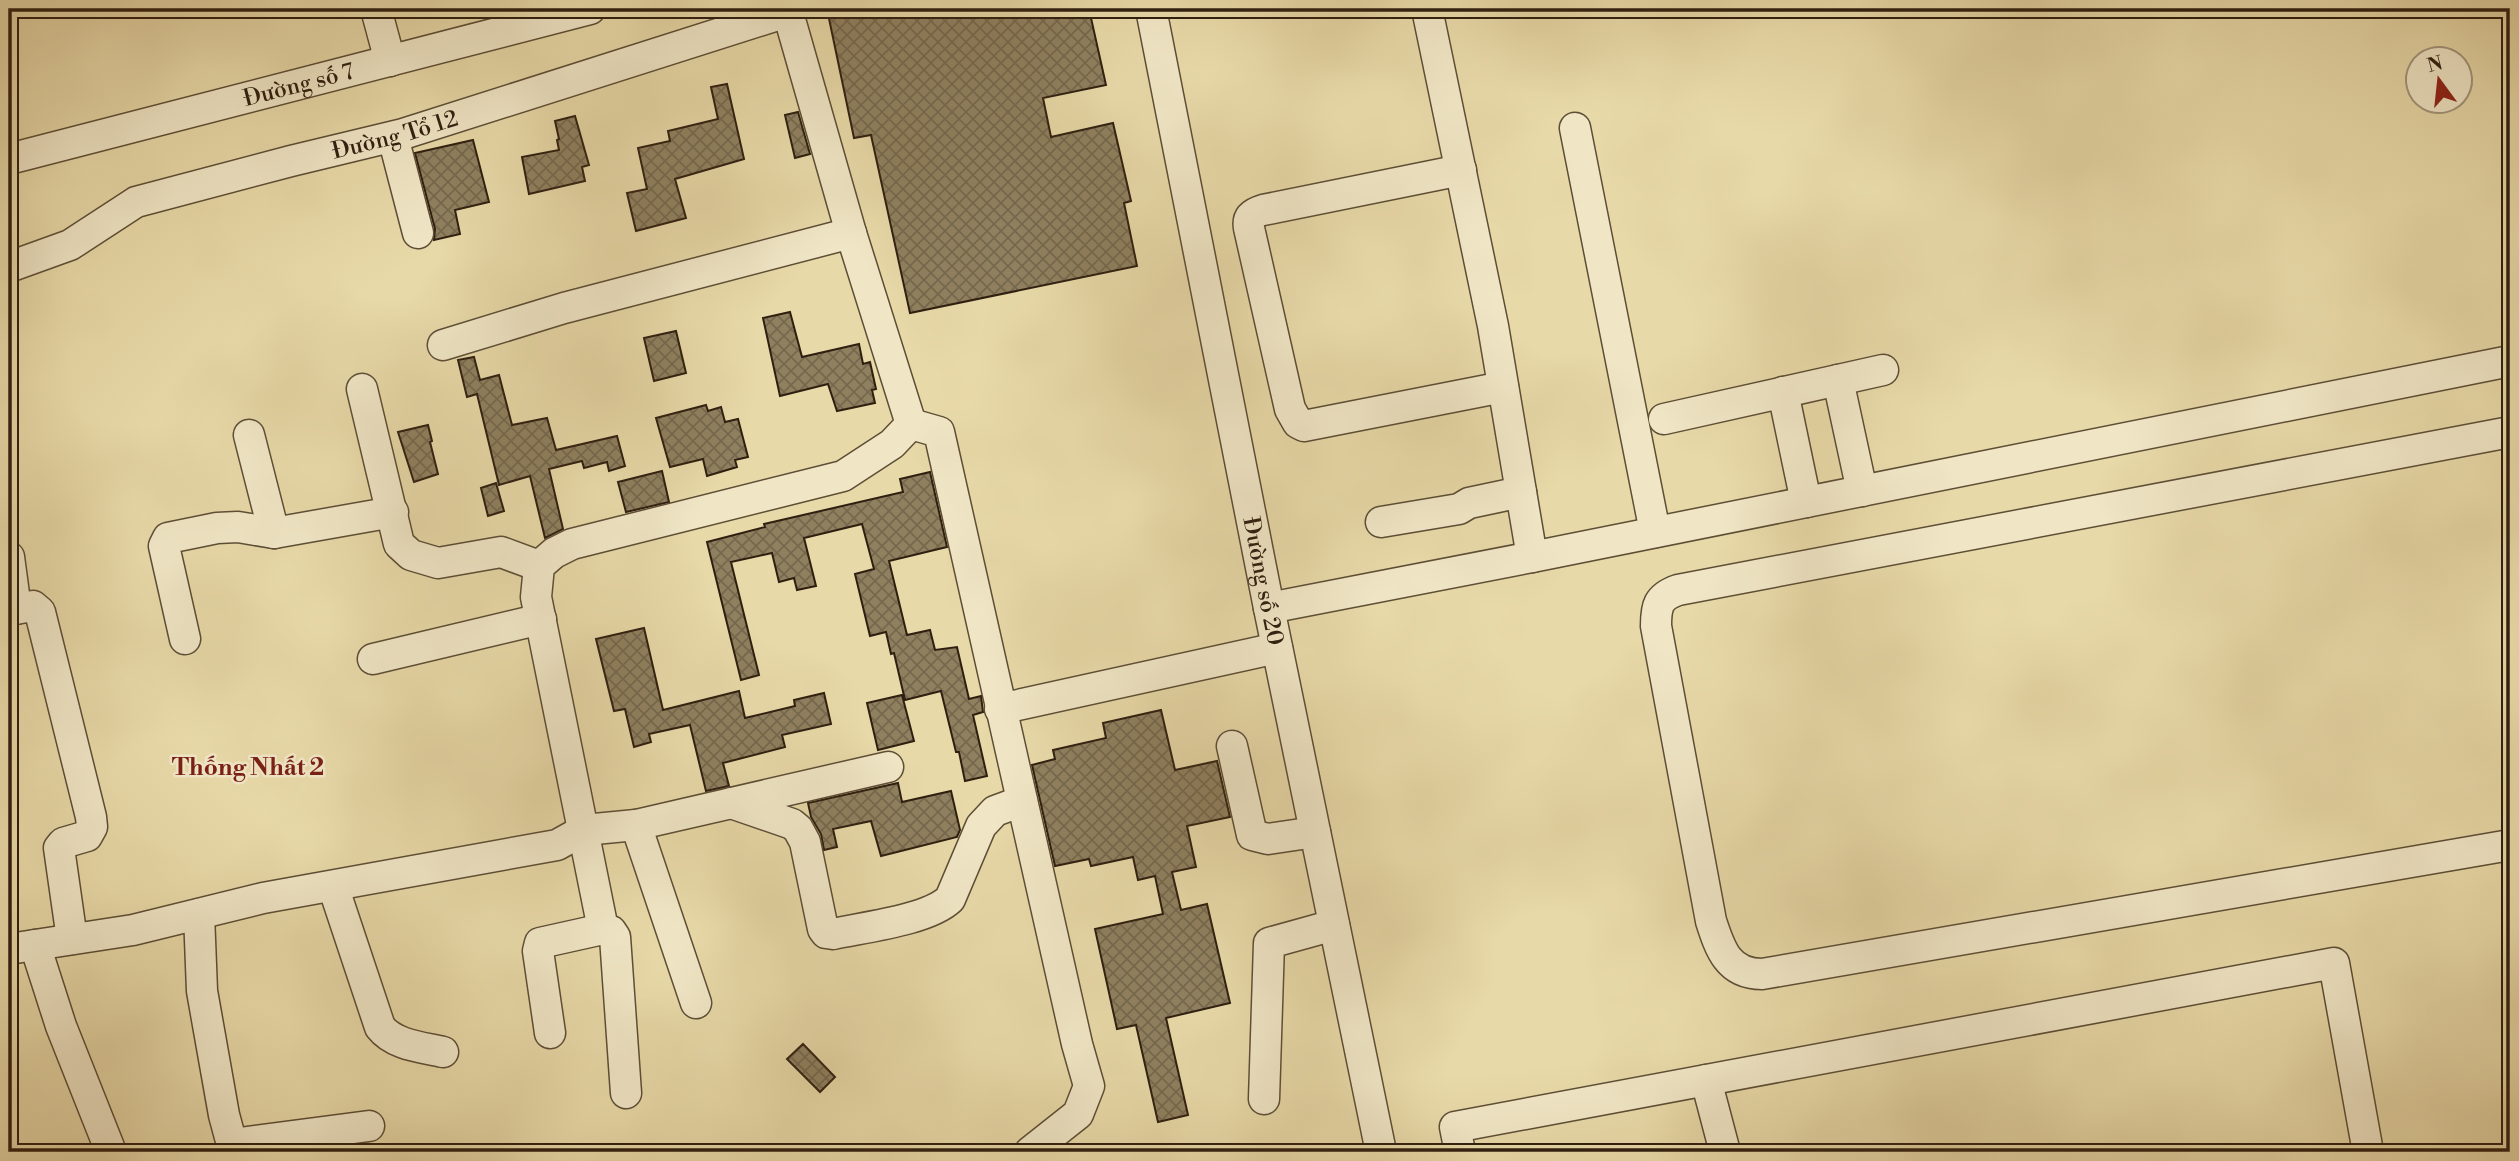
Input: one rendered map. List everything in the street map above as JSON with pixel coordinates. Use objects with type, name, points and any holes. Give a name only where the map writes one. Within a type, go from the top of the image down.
[{"type":"street","points":[[376,9],[390,61]]},
{"type":"street","name":"Đường số 7","points":[[9,159],[590,9]]},
{"type":"street","name":"Đường số 20","points":[[1151,9],[1277,648],[1381,1152]]},
{"type":"street","points":[[1427,9],[1503,387],[1532,557]]},
{"type":"street","points":[[787,10],[851,233],[911,424]]},
{"type":"street","name":"Đường Tổ 12","points":[[9,267],[70,245],[136,202],[393,137],[787,10]]},
{"type":"street","points":[[1575,128],[1655,533]]},
{"type":"street","points":[[393,137],[418,233]]},
{"type":"street","points":[[1461,170],[1263,210],[1251,217],[1249,228],[1290,410],[1298,423],[1304,426],[1503,387]]},
{"type":"street","points":[[443,345],[564,308],[851,233]]},
{"type":"street","points":[[1269,608],[2510,361]]},
{"type":"street","points":[[1664,419],[1884,370]]},
{"type":"street","points":[[1838,380],[1862,491]]},
{"type":"street","points":[[362,389],[399,544],[411,555],[438,563],[501,552],[539,566]]},
{"type":"street","points":[[1783,392],[1807,502]]},
{"type":"street","points":[[603,929],[536,597],[539,566],[554,553],[572,544],[843,476],[892,444],[911,424]]},
{"type":"street","points":[[911,424],[939,432],[1076,1044],[1089,1086],[1078,1114],[1030,1152]]},
{"type":"street","points":[[2510,432],[1678,590],[1659,600],[1656,608],[1656,626],[1712,921],[1728,959],[1748,974],[2510,845]]},
{"type":"street","points":[[249,435],[274,533]]},
{"type":"street","points":[[1381,522],[1459,509],[1469,503],[1521,492]]},
{"type":"street","points":[[185,639],[164,550],[165,541],[172,537],[217,528],[238,527],[274,533],[393,512]]},
{"type":"street","points":[[9,558],[12,609],[33,606],[40,612],[91,817],[92,827],[87,836],[62,843],[59,848],[72,939]]},
{"type":"street","points":[[373,659],[541,619]]},
{"type":"street","points":[[1000,709],[1277,648]]},
{"type":"street","points":[[1232,746],[1252,835],[1268,839],[1314,831]]},
{"type":"street","points":[[111,1152],[65,1038],[22,947],[133,930],[263,898],[557,845],[584,830],[636,825],[888,767]]},
{"type":"street","points":[[731,803],[799,829],[805,842],[821,923],[827,933],[833,934],[926,914],[943,906],[950,899],[981,826],[995,811],[1022,801]]},
{"type":"street","points":[[636,825],[696,1003]]},
{"type":"street","points":[[333,886],[380,1027],[395,1040],[443,1052]]},
{"type":"street","points":[[199,914],[202,991],[224,1115],[233,1148],[369,1126]]},
{"type":"street","points":[[1264,1099],[1269,943],[1334,925]]},
{"type":"street","points":[[550,1033],[538,951],[540,943],[603,929],[611,931],[615,937],[626,1093]]},
{"type":"street","points":[[1460,1152],[1455,1127],[2334,963],[2368,1152]]},
{"type":"street","points":[[1706,1080],[1725,1152]]},
{"type":"building","points":[[827,9],[1055,9],[1056,13],[1089,9],[1106,85],[1043,98],[1051,137],[1113,123],[1131,201],[1124,203],[1137,266],[910,313],[871,135],[854,138]]},
{"type":"building","points":[[727,84],[744,159],[675,179],[686,218],[636,231],[627,193],[647,189],[638,148],[670,141],[668,131],[718,119],[711,87]]},
{"type":"building","points":[[798,112],[810,154],[795,158],[785,115]]},
{"type":"building","points":[[575,116],[589,165],[582,167],[585,181],[529,194],[522,157],[559,150],[555,121]]},
{"type":"building","points":[[473,140],[489,202],[455,210],[460,234],[434,240],[435,229],[415,153]]},
{"type":"building","points":[[790,312],[802,357],[859,344],[863,364],[870,362],[876,389],[872,390],[875,403],[837,411],[828,384],[780,396],[763,318]]},
{"type":"building","points":[[676,331],[686,373],[654,381],[644,338]]},
{"type":"building","points":[[474,357],[480,380],[499,375],[512,425],[547,418],[556,450],[617,436],[625,466],[609,471],[607,462],[584,468],[582,461],[549,469],[563,529],[545,538],[530,476],[499,485],[477,394],[467,397],[458,360]]},
{"type":"building","points":[[706,405],[708,411],[721,407],[725,422],[738,419],[748,457],[735,460],[737,467],[707,476],[703,459],[670,467],[656,418]]},
{"type":"building","points":[[428,425],[438,474],[414,482],[398,432]]},
{"type":"building","points":[[662,471],[669,502],[626,512],[618,482]]},
{"type":"building","points":[[930,472],[947,547],[889,561],[907,635],[930,630],[935,650],[957,647],[969,699],[981,696],[983,712],[973,715],[987,776],[965,781],[941,691],[905,700],[886,632],[870,636],[855,574],[874,569],[862,524],[804,538],[816,586],[797,590],[794,578],[779,582],[772,553],[731,562],[759,675],[741,680],[707,542],[765,527],[764,524],[903,492],[900,479]]},
{"type":"building","points":[[496,483],[504,511],[488,516],[481,488]]},
{"type":"building","points":[[644,628],[663,710],[739,691],[745,718],[795,706],[794,700],[824,693],[831,724],[782,735],[785,747],[723,763],[729,786],[706,791],[690,725],[649,734],[651,742],[634,747],[625,709],[614,711],[596,639]]},
{"type":"building","points":[[902,695],[914,741],[878,750],[867,703]]},
{"type":"building","points":[[1161,710],[1175,770],[1217,761],[1230,817],[1187,826],[1196,867],[1172,872],[1181,910],[1207,904],[1230,1003],[1166,1018],[1188,1115],[1158,1122],[1136,1025],[1117,1029],[1095,929],[1163,914],[1155,876],[1138,880],[1133,857],[1091,866],[1089,859],[1055,866],[1032,765],[1055,759],[1053,750],[1106,738],[1103,723]]},
{"type":"building","points":[[898,783],[902,802],[951,791],[960,830],[957,837],[881,856],[871,821],[833,829],[837,847],[824,850],[821,834],[811,817],[808,803]]},
{"type":"building","points":[[803,1044],[835,1077],[820,1092],[787,1059]]},
{"type":"district","name":"Thống Nhất 2","points":[[248,767]]}]
